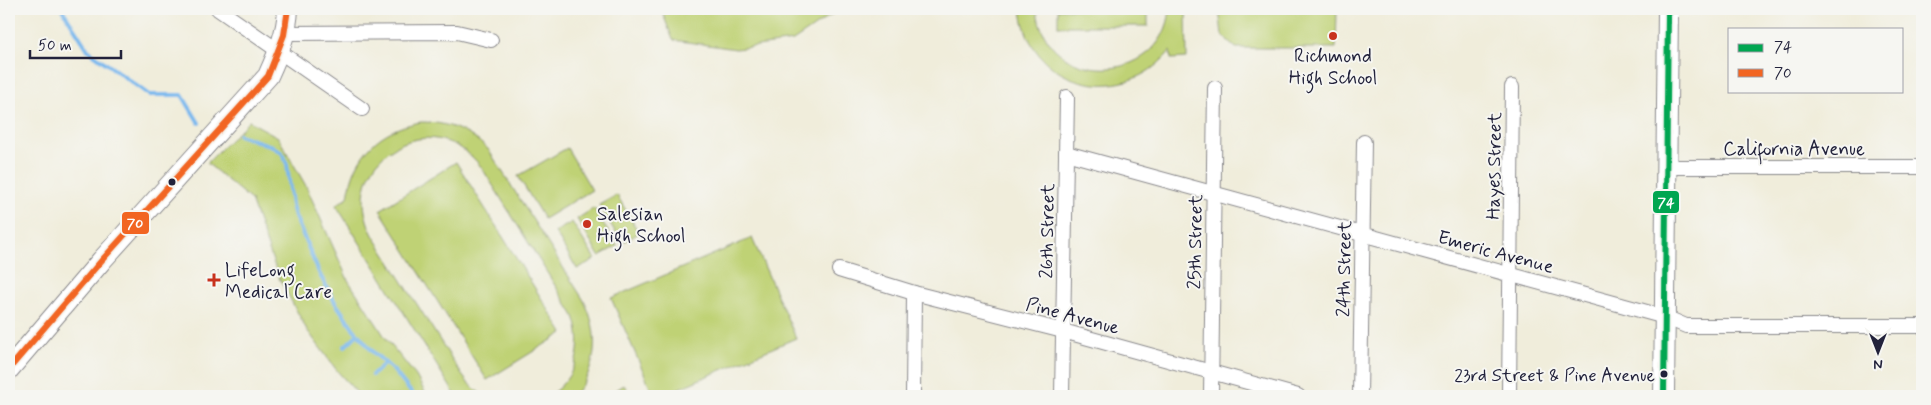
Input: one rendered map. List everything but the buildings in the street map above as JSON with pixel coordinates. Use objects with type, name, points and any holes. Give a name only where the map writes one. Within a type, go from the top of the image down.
[{"type":"street","points":[[218,9],[282,42],[362,109]]},
{"type":"street","points":[[9,369],[102,260],[268,76],[282,42],[288,9]]},
{"type":"street","points":[[1664,396],[1668,9]]},
{"type":"street","points":[[282,42],[457,32],[490,40]]},
{"type":"street","name":"Hayes Street","points":[[1509,396],[1512,87]]},
{"type":"street","name":"25th Street","points":[[1211,396],[1215,88]]},
{"type":"street","name":"26th Street","points":[[1062,396],[1067,97]]},
{"type":"street","name":"24th Street","points":[[1360,396],[1364,142]]},
{"type":"street","name":"Emeric Avenue","points":[[1066,153],[1665,317],[1686,326],[1922,326]]},
{"type":"street","name":"California Avenue","points":[[1667,166],[1922,166]]},
{"type":"street","name":"Pine Avenue","points":[[839,270],[914,293],[1063,331],[1298,396]]},
{"type":"street","points":[[913,396],[914,293]]},
{"type":"green space","points":[[661,9],[840,9],[793,41],[736,49],[673,40]]},
{"type":"green space","points":[[1021,9],[1037,9],[1044,35],[1060,53],[1080,65],[1104,68],[1127,65],[1147,53],[1163,35],[1170,9],[1186,9],[1187,58],[1171,59],[1170,51],[1150,70],[1128,81],[1104,84],[1080,81],[1059,72],[1041,56],[1027,35]]},
{"type":"green space","points":[[1058,9],[1148,9],[1148,26],[1058,26]]},
{"type":"green space","points":[[1219,9],[1337,9],[1336,48],[1236,48],[1222,35]]},
{"type":"green space","points":[[249,121],[278,137],[306,186],[348,280],[387,340],[416,376],[427,396],[360,396],[338,372],[307,330],[279,278],[251,200],[207,163]]},
{"type":"green space","points":[[431,122],[457,129],[473,137],[488,149],[583,299],[589,311],[592,324],[594,349],[588,374],[573,396],[548,396],[565,381],[576,361],[579,339],[574,316],[482,168],[461,148],[438,139],[415,140],[394,148],[377,163],[366,183],[364,208],[373,235],[462,375],[483,396],[456,396],[336,205],[348,197],[356,168],[371,146],[381,137],[393,131],[406,125]]},
{"type":"green space","points":[[567,148],[592,190],[544,219],[518,176]]},
{"type":"green space","points":[[456,162],[563,333],[487,380],[380,210]]},
{"type":"green space","points":[[617,195],[639,233],[622,243],[599,205]]},
{"type":"green space","points":[[594,208],[617,246],[599,256],[577,219]]},
{"type":"green space","points":[[572,222],[595,259],[577,269],[555,232]]},
{"type":"green space","points":[[752,238],[796,338],[661,396],[654,396],[611,298]]},
{"type":"green space","points":[[624,385],[631,396],[607,396]]},
{"type":"waterway","points":[[62,9],[88,50],[149,95],[182,95],[199,123]]},
{"type":"waterway","points":[[239,135],[272,146],[282,153],[287,164],[295,216],[320,275],[335,302],[353,328],[373,352],[394,371],[414,396]]},
{"type":"waterway","points":[[344,347],[358,334]]},
{"type":"waterway","points":[[372,375],[385,363]]},
{"type":"transit line","name":"70","points":[[9,369],[102,260],[268,76],[284,35],[288,9]]},
{"type":"transit line","name":"74","points":[[1664,396],[1668,9]]},
{"type":"place","name":"Richmond High School","points":[[1333,36]]},
{"type":"place","name":"Salesian High School","points":[[587,224]]},
{"type":"place","name":"LifeLong Medical Care","points":[[214,280]]},
{"type":"place","name":"23rd Street & Pine Avenue","points":[[1664,374]]}]
